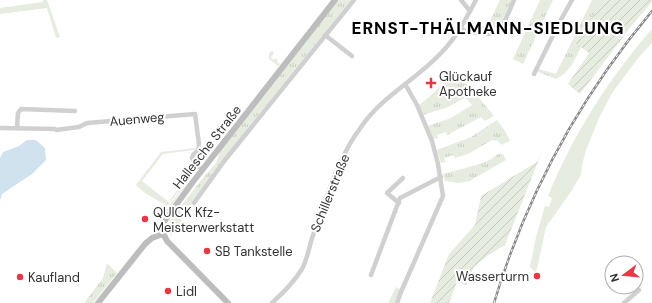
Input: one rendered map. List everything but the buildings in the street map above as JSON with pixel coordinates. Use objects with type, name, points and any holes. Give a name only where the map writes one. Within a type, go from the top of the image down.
[{"type":"main road","name":"Hallesche Straße","points":[[163,234],[162,227],[165,219],[335,0]]},
{"type":"main road","points":[[98,303],[145,244],[152,238],[163,234],[170,245],[228,303]]},
{"type":"street","name":"Hallesche Straße","points":[[194,202],[225,160],[354,0]]},
{"type":"street","points":[[460,0],[470,11]]},
{"type":"street","name":"Schillerstraße","points":[[272,303],[296,279],[303,267],[341,161],[360,127],[372,112],[396,90],[440,54],[459,30],[476,0]]},
{"type":"street","points":[[459,30],[488,34],[498,31],[514,0]]},
{"type":"street","points":[[534,74],[572,0]]},
{"type":"street","points":[[325,35],[352,56]]},
{"type":"street","points":[[397,303],[443,196],[441,177],[428,130],[413,97],[405,84]]},
{"type":"street","points":[[17,128],[18,113],[21,109],[75,111]]},
{"type":"street","name":"Auenweg","points":[[2,128],[56,130],[79,128],[87,123],[195,114],[199,144],[198,150],[192,158],[203,170]]},
{"type":"street","points":[[371,275],[400,198],[441,177]]},
{"type":"street","points":[[399,203],[387,193],[403,178]]},
{"type":"street","points":[[624,303],[633,295]]},
{"type":"green space","points":[[43,0],[47,0],[60,37],[56,38],[47,8],[0,14],[0,8],[43,2]]},
{"type":"green space","points":[[337,0],[351,0],[251,124],[188,210],[171,236],[168,227],[171,219],[216,163],[220,151]]},
{"type":"green space","points":[[500,0],[512,0],[498,27],[492,32],[473,30],[487,23],[493,15]]},
{"type":"green space","points":[[540,0],[553,0],[523,64],[513,59]]},
{"type":"green space","points":[[592,0],[606,0],[585,27],[575,43],[581,47],[571,66],[565,73],[556,79],[538,72],[539,69],[556,74]]},
{"type":"green space","points":[[606,0],[652,0],[652,2],[632,25],[580,94],[568,84],[589,53],[575,43],[585,27]]},
{"type":"green space","points":[[652,29],[652,43],[639,57],[612,93],[599,118],[586,150],[581,175],[546,227],[536,273],[530,267],[536,237],[545,206],[549,207],[552,198],[548,196],[558,173],[593,108],[621,67]]},
{"type":"green space","points":[[271,51],[274,52],[271,58],[278,60],[277,62],[280,64],[278,66],[269,59],[269,54]]},
{"type":"green space","points":[[457,71],[494,116],[485,121],[481,117],[447,135],[446,132],[437,135],[438,138],[433,139],[428,126],[451,118],[472,105],[467,99],[464,98],[448,107],[423,115],[419,105]]},
{"type":"green space","points":[[497,120],[510,141],[501,145],[498,141],[492,140],[470,153],[455,158],[453,155],[444,158],[445,162],[441,163],[437,150],[471,137]]},
{"type":"green space","points":[[196,148],[194,150],[163,154],[142,181],[170,203],[167,206],[145,193],[136,185],[161,152]]},
{"type":"green space","points":[[543,149],[505,245],[487,256],[474,267],[466,285],[457,282],[449,303],[430,303],[449,254],[475,225],[481,196],[537,162]]},
{"type":"green space","points":[[498,154],[503,154],[506,160],[471,181],[458,183],[445,181],[443,174],[480,164]]},
{"type":"green space","points":[[188,164],[192,164],[196,169],[171,201],[170,200],[186,178],[184,176],[187,177],[193,169]]},
{"type":"green space","points":[[197,170],[164,215],[162,215],[195,171]]},
{"type":"green space","points":[[107,263],[117,273],[93,303],[84,303],[103,278]]},
{"type":"green space","points":[[396,287],[400,289],[395,303],[388,303]]},
{"type":"water","points":[[27,140],[36,140],[45,148],[46,160],[32,174],[2,194],[0,201],[0,158],[3,152],[19,146]]},
{"type":"railway","points":[[494,303],[522,224],[558,149],[601,78],[652,11]]},
{"type":"place","name":"Glückauf Apotheke","points":[[431,83]]},
{"type":"place","name":"QUICK Kfz- Meisterwerkstatt","points":[[145,219]]},
{"type":"place","name":"SB Tankstelle","points":[[207,251]]},
{"type":"place","name":"Wasserturm","points":[[537,276]]},
{"type":"place","name":"Kaufland","points":[[20,277]]},
{"type":"place","name":"Lidl","points":[[168,291]]},
{"type":"district","name":"ERNST-THÄLMANN-SIEDLUNG","points":[[488,28]]}]
